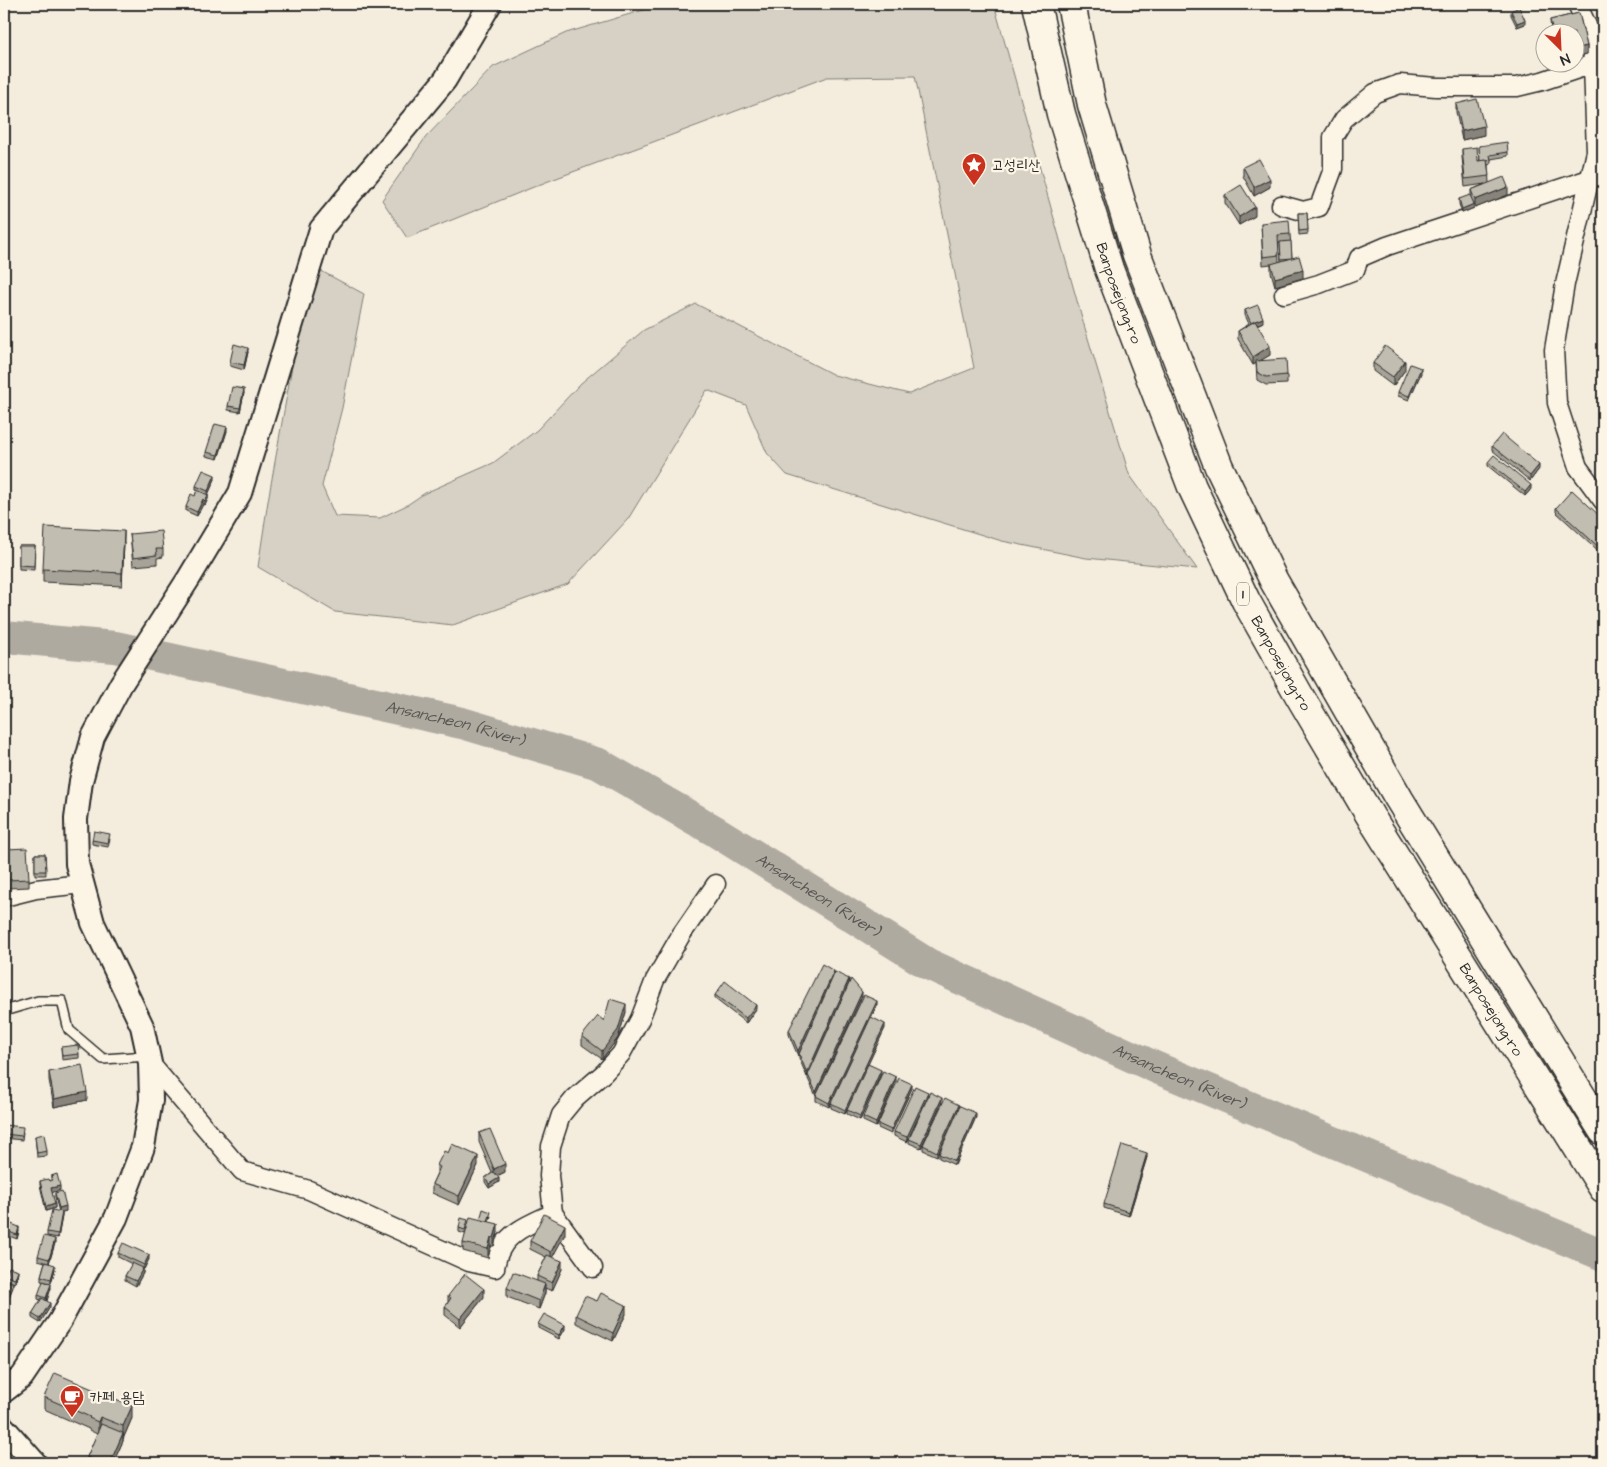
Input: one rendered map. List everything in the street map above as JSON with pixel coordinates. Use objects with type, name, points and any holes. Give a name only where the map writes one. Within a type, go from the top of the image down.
[{"type":"highway","name":"Banposejong-ro","points":[[1036,4],[1062,114],[1108,269],[1192,487],[1246,600],[1372,819],[1603,1188]]},
{"type":"highway","name":"Banposejong-ro","points":[[1071,4],[1092,106],[1137,255],[1219,467],[1274,581],[1399,799],[1599,1123]]},
{"type":"street","points":[[4,1391],[22,1377],[60,1321],[116,1218],[143,1147],[151,1100],[150,1059],[142,1026],[93,923],[77,864],[76,819],[81,781],[93,737],[121,684],[240,493],[321,228],[446,80],[490,4]]},
{"type":"street","points":[[1577,4],[1592,36],[1598,38],[1593,64],[1600,153],[1589,179],[1565,284],[1554,350],[1556,403],[1578,467],[1603,501]]},
{"type":"street","points":[[1281,205],[1303,211],[1319,207],[1333,169],[1333,137],[1344,119],[1375,93],[1400,84],[1436,87],[1517,87],[1593,64]]},
{"type":"street","points":[[1284,294],[1319,284],[1355,270],[1359,258],[1387,246],[1589,179]]},
{"type":"street","points":[[4,897],[36,888],[82,884]]},
{"type":"street","points":[[593,1268],[553,1213],[549,1176],[551,1146],[561,1115],[575,1098],[604,1073],[620,1054],[640,1019],[655,980],[681,935],[716,884]]},
{"type":"street","points":[[150,1059],[242,1171],[309,1190],[469,1262],[494,1268],[500,1249],[510,1237],[529,1224],[553,1213]]},
{"type":"street","points":[[4,1428],[35,1463]]},
{"type":"lane","points":[[4,1011],[38,1000],[62,1001],[69,1030],[103,1058],[150,1059]]},
{"type":"shaded area","points":[[664,4],[994,4],[1081,315],[1129,474],[1197,569],[1086,558],[1002,541],[787,475],[767,453],[746,405],[707,390],[628,519],[568,584],[453,625],[335,612],[258,567],[310,265],[364,294],[342,408],[322,486],[335,516],[380,518],[407,505],[425,493],[493,463],[537,430],[581,383],[644,330],[696,304],[834,375],[909,394],[974,368],[915,76],[827,77],[546,182],[407,238],[382,200],[426,137],[493,67],[566,33]]},
{"type":"building","points":[[1519,7],[1525,20],[1517,23],[1511,11]]},
{"type":"building","points":[[1579,13],[1581,22],[1550,22],[1550,20]]},
{"type":"building","points":[[1584,34],[1587,46],[1584,47]]},
{"type":"building","points":[[1601,93],[1603,93],[1603,122],[1602,122]]},
{"type":"building","points":[[1477,99],[1484,126],[1462,131],[1456,104]]},
{"type":"building","points":[[1507,142],[1508,152],[1490,155],[1491,160],[1480,161],[1479,146]]},
{"type":"building","points":[[1477,147],[1478,161],[1487,160],[1489,176],[1465,179],[1462,149]]},
{"type":"building","points":[[1259,159],[1270,179],[1254,187],[1243,167]]},
{"type":"building","points":[[1504,177],[1508,187],[1475,200],[1471,190]]},
{"type":"building","points":[[1241,185],[1255,207],[1239,217],[1225,195]]},
{"type":"building","points":[[1470,195],[1474,204],[1462,209],[1459,199]]},
{"type":"building","points":[[1298,213],[1307,213],[1308,230],[1299,231]]},
{"type":"building","points":[[1289,220],[1290,234],[1278,235],[1279,255],[1263,257],[1261,223]]},
{"type":"building","points":[[1291,241],[1292,258],[1281,259],[1280,242]]},
{"type":"building","points":[[1299,256],[1303,270],[1275,278],[1271,264]]},
{"type":"building","points":[[1258,305],[1263,318],[1251,323],[1245,310]]},
{"type":"building","points":[[1255,321],[1270,346],[1253,357],[1238,331]]},
{"type":"building","points":[[234,344],[248,348],[244,365],[230,362]]},
{"type":"building","points":[[1385,346],[1405,361],[1393,377],[1373,363]]},
{"type":"building","points":[[1286,359],[1287,375],[1266,377],[1257,372],[1256,361]]},
{"type":"building","points":[[1410,364],[1421,368],[1409,396],[1398,392]]},
{"type":"building","points":[[232,387],[244,389],[240,408],[228,406]]},
{"type":"building","points":[[215,424],[227,427],[218,455],[206,452]]},
{"type":"building","points":[[1502,434],[1539,465],[1530,476],[1492,446]]},
{"type":"building","points":[[1494,455],[1531,485],[1525,492],[1488,462]]},
{"type":"building","points":[[203,470],[215,475],[208,491],[196,486]]},
{"type":"building","points":[[197,490],[208,495],[205,501],[203,499],[197,512],[186,507],[191,494],[195,496]]},
{"type":"building","points":[[1572,490],[1603,519],[1603,551],[1556,508]]},
{"type":"building","points":[[45,527],[124,531],[122,573],[43,569]]},
{"type":"building","points":[[161,531],[163,549],[156,549],[157,555],[133,558],[130,534]]},
{"type":"building","points":[[19,546],[35,546],[34,566],[19,565]]},
{"type":"building","points":[[94,831],[110,834],[108,843],[92,840]]},
{"type":"building","points":[[27,848],[29,879],[8,880],[7,849]]},
{"type":"building","points":[[35,854],[45,854],[46,871],[35,871]]},
{"type":"building","points":[[822,964],[834,971],[798,1051],[789,1030]]},
{"type":"building","points":[[835,972],[849,979],[807,1073],[799,1054]]},
{"type":"building","points":[[851,979],[862,992],[816,1092],[808,1075]]},
{"type":"building","points":[[725,981],[756,1005],[746,1018],[715,995]]},
{"type":"building","points":[[864,995],[877,1001],[829,1103],[816,1096]]},
{"type":"building","points":[[610,999],[626,1004],[618,1030],[602,1051],[582,1036],[598,1016],[604,1021]]},
{"type":"building","points":[[871,1017],[885,1024],[845,1110],[831,1103]]},
{"type":"building","points":[[78,1045],[79,1054],[62,1056],[61,1047]]},
{"type":"building","points":[[868,1064],[881,1070],[860,1116],[847,1110]]},
{"type":"building","points":[[82,1065],[87,1092],[54,1099],[49,1072]]},
{"type":"building","points":[[883,1071],[896,1077],[876,1123],[863,1117]]},
{"type":"building","points":[[899,1078],[912,1084],[891,1130],[878,1124]]},
{"type":"building","points":[[915,1086],[928,1092],[907,1137],[894,1132]]},
{"type":"building","points":[[930,1092],[942,1098],[921,1144],[909,1139]]},
{"type":"building","points":[[945,1098],[959,1105],[937,1152],[923,1145]]},
{"type":"building","points":[[960,1106],[976,1113],[955,1161],[939,1154]]},
{"type":"building","points":[[4,1125],[23,1127],[22,1136],[4,1134]]},
{"type":"building","points":[[490,1129],[505,1164],[494,1169],[479,1133]]},
{"type":"building","points":[[44,1134],[47,1151],[37,1153],[35,1136]]},
{"type":"building","points":[[452,1144],[478,1156],[459,1196],[432,1184],[440,1167],[437,1165],[444,1151],[448,1153]]},
{"type":"building","points":[[1122,1145],[1147,1153],[1129,1212],[1104,1204]]},
{"type":"building","points":[[494,1172],[499,1178],[489,1184],[485,1178]]},
{"type":"building","points":[[57,1174],[60,1186],[51,1188],[55,1204],[46,1207],[40,1181],[52,1180],[51,1176]]},
{"type":"building","points":[[62,1191],[66,1206],[59,1208],[55,1193]]},
{"type":"building","points":[[483,1209],[491,1212],[488,1221],[480,1220]]},
{"type":"building","points":[[52,1210],[62,1212],[58,1234],[47,1232]]},
{"type":"building","points":[[544,1214],[565,1225],[551,1252],[530,1241]]},
{"type":"building","points":[[470,1217],[498,1224],[494,1238],[491,1237],[488,1249],[463,1243]]},
{"type":"building","points":[[461,1218],[468,1220],[465,1230],[459,1228]]},
{"type":"building","points":[[4,1221],[19,1227],[17,1235],[4,1230]]},
{"type":"building","points":[[44,1236],[55,1239],[49,1259],[38,1256]]},
{"type":"building","points":[[123,1243],[149,1255],[144,1265],[118,1253]]},
{"type":"building","points":[[547,1255],[562,1261],[552,1283],[537,1276]]},
{"type":"building","points":[[45,1262],[55,1265],[51,1279],[41,1276]]},
{"type":"building","points":[[132,1263],[143,1268],[136,1281],[125,1276]]},
{"type":"building","points":[[9,1267],[18,1270],[15,1279],[6,1276]]},
{"type":"building","points":[[513,1272],[545,1284],[539,1301],[507,1288]]},
{"type":"building","points":[[465,1274],[484,1289],[460,1319],[445,1307],[451,1298],[448,1296]]},
{"type":"building","points":[[5,1279],[13,1283],[7,1298],[4,1297]]},
{"type":"building","points":[[43,1281],[51,1284],[46,1298],[38,1295]]},
{"type":"building","points":[[601,1293],[626,1305],[613,1333],[576,1315],[585,1296],[597,1301]]},
{"type":"building","points":[[42,1298],[50,1303],[40,1319],[32,1314]]},
{"type":"building","points":[[544,1314],[565,1325],[559,1335],[538,1324]]},
{"type":"building","points":[[4,1323],[9,1327],[4,1334]]},
{"type":"building","points":[[55,1373],[132,1406],[123,1426],[100,1417],[98,1422],[44,1397]]},
{"type":"building","points":[[101,1424],[123,1433],[110,1463],[102,1463],[87,1457]]},
{"type":"waterway","name":"Ansancheon (River)","points":[[4,637],[115,647],[462,723],[599,764],[715,831],[928,964],[1157,1068],[1603,1255]]},
{"type":"place","name":"고성리산","points":[[974,186]]},
{"type":"place","name":"카페 용담","points":[[72,1418]]}]
